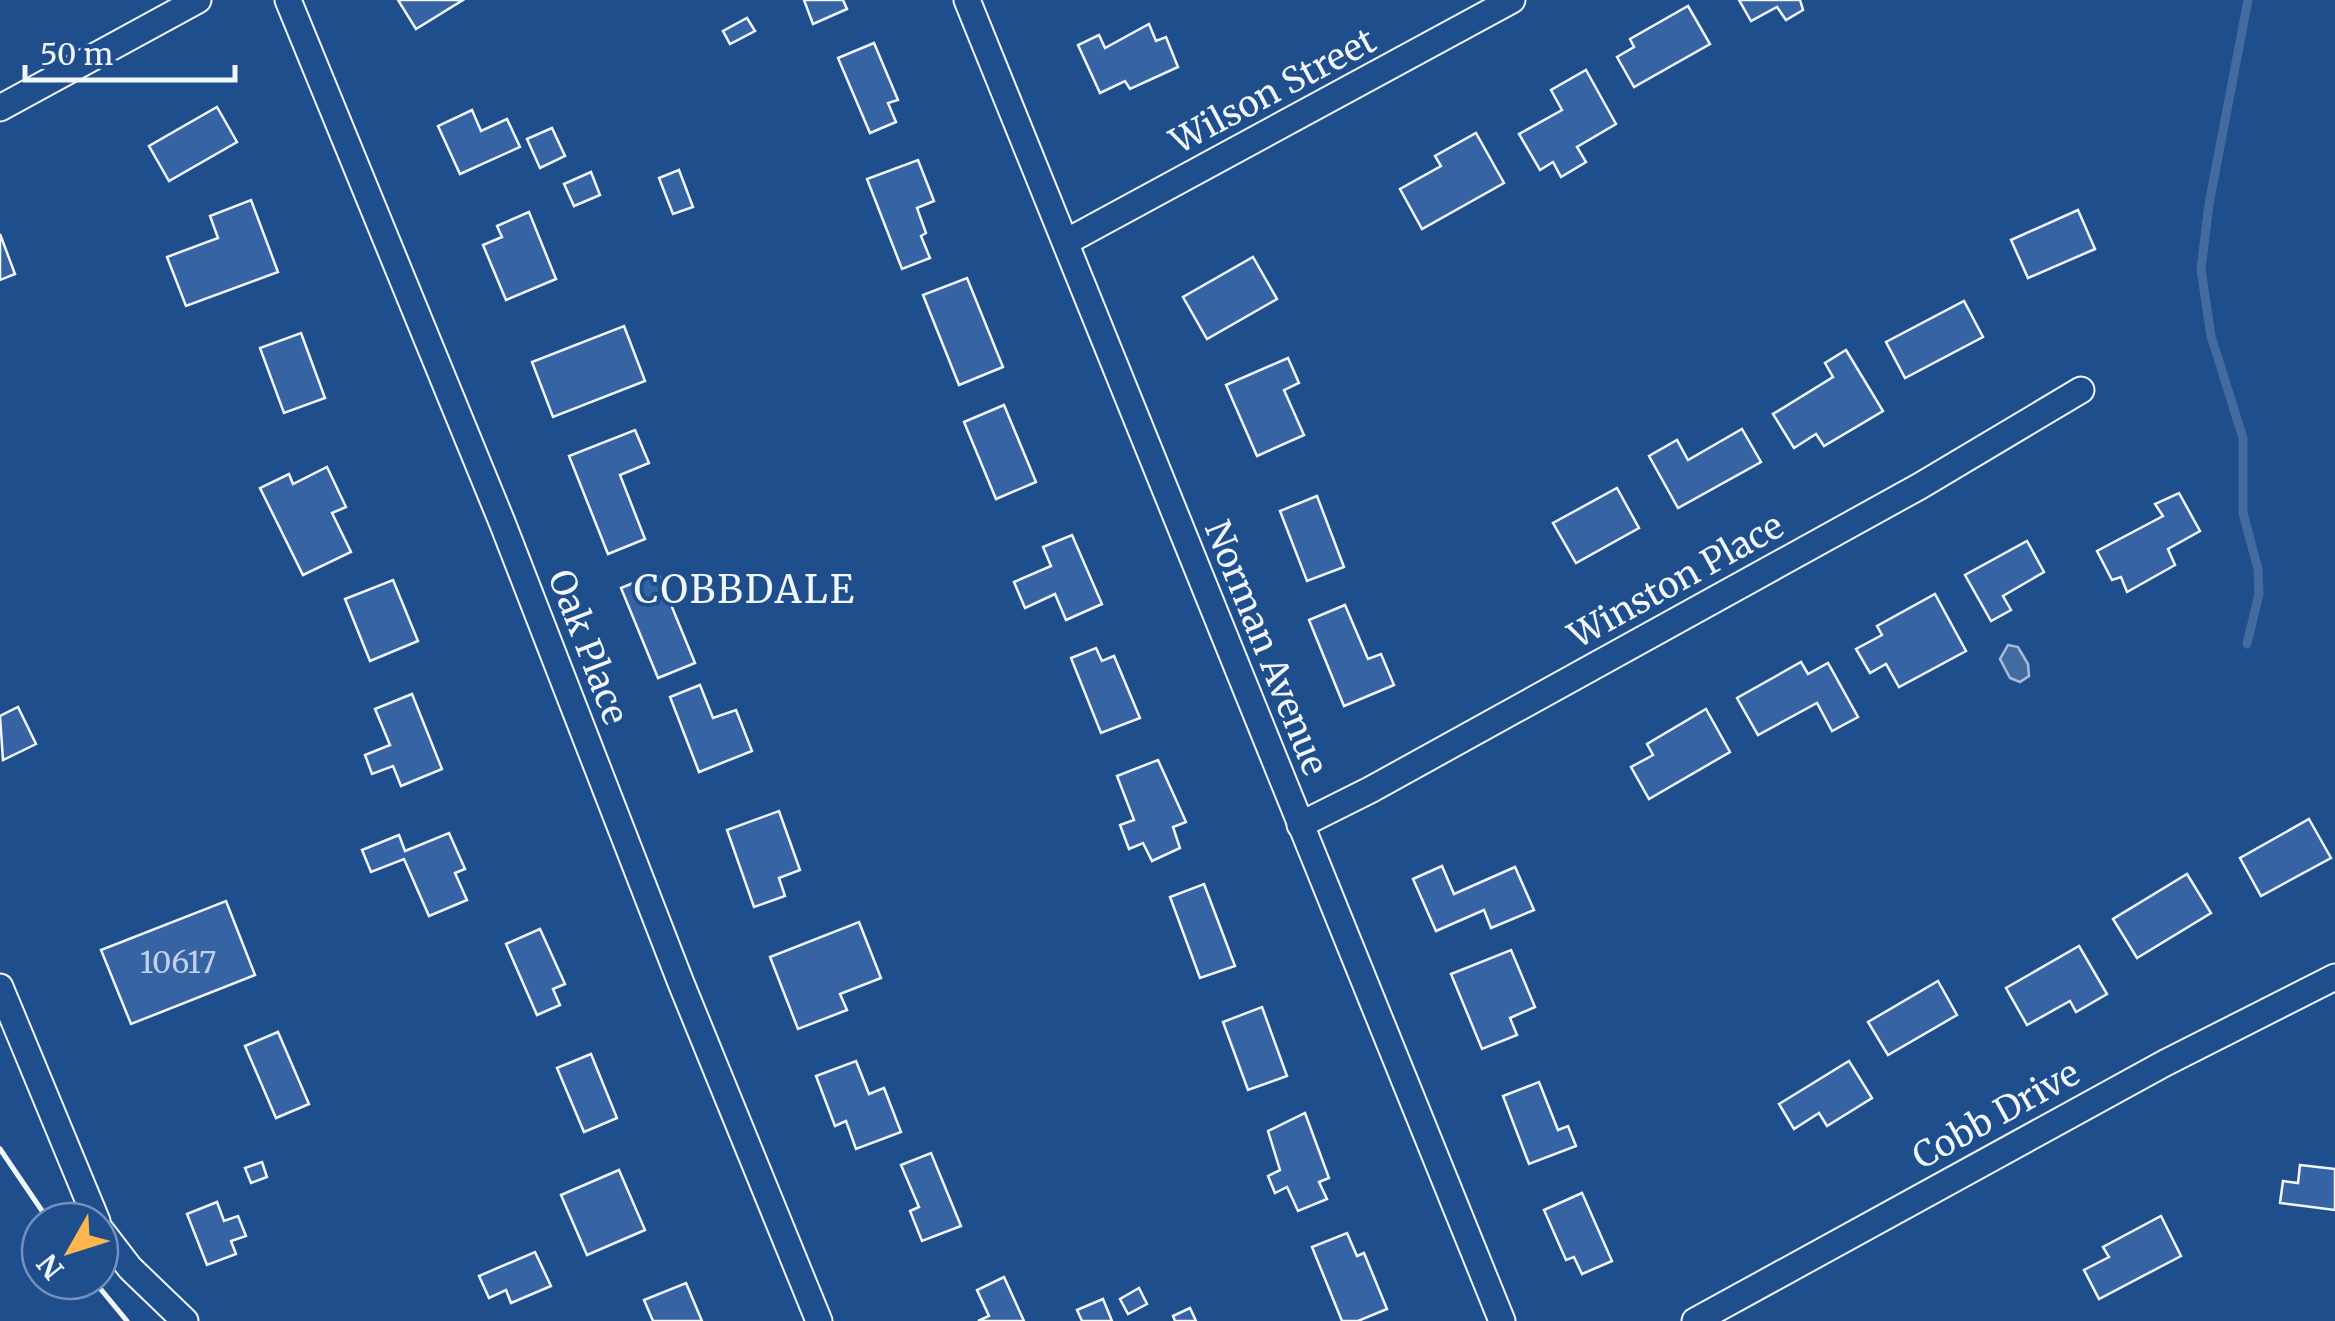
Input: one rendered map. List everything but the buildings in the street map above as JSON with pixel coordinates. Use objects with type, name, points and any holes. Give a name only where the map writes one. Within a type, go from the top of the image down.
[{"type":"street","points":[[0,108],[198,0]]},
{"type":"street","name":"Oak Place","points":[[288,0],[502,522],[674,964],[819,1321]]},
{"type":"street","name":"Norman Avenue","points":[[967,0],[1502,1321]]},
{"type":"street","name":"Wilson Street","points":[[1066,242],[1512,0]]},
{"type":"street","name":"Winston Place","points":[[1300,825],[1920,486],[2081,390]]},
{"type":"street","name":"Cobb Drive","points":[[1694,1321],[2164,1063],[2335,977]]},
{"type":"street","points":[[0,987],[88,1201]]},
{"type":"street","points":[[120,1255],[185,1321]]},
{"type":"water","points":[[2008,645],[2018,647],[2028,664],[2029,676],[2020,682],[2010,678],[2000,659]]},
{"type":"waterway","points":[[2247,644],[2259,594],[2258,569],[2243,513],[2243,438],[2211,336],[2201,269],[2209,204],[2248,0]]},
{"type":"wall","points":[[0,1149],[35,1201]]},
{"type":"wall","points":[[110,1301],[127,1321]]},
{"type":"district","name":"COBBDALE","points":[[745,589]]}]
